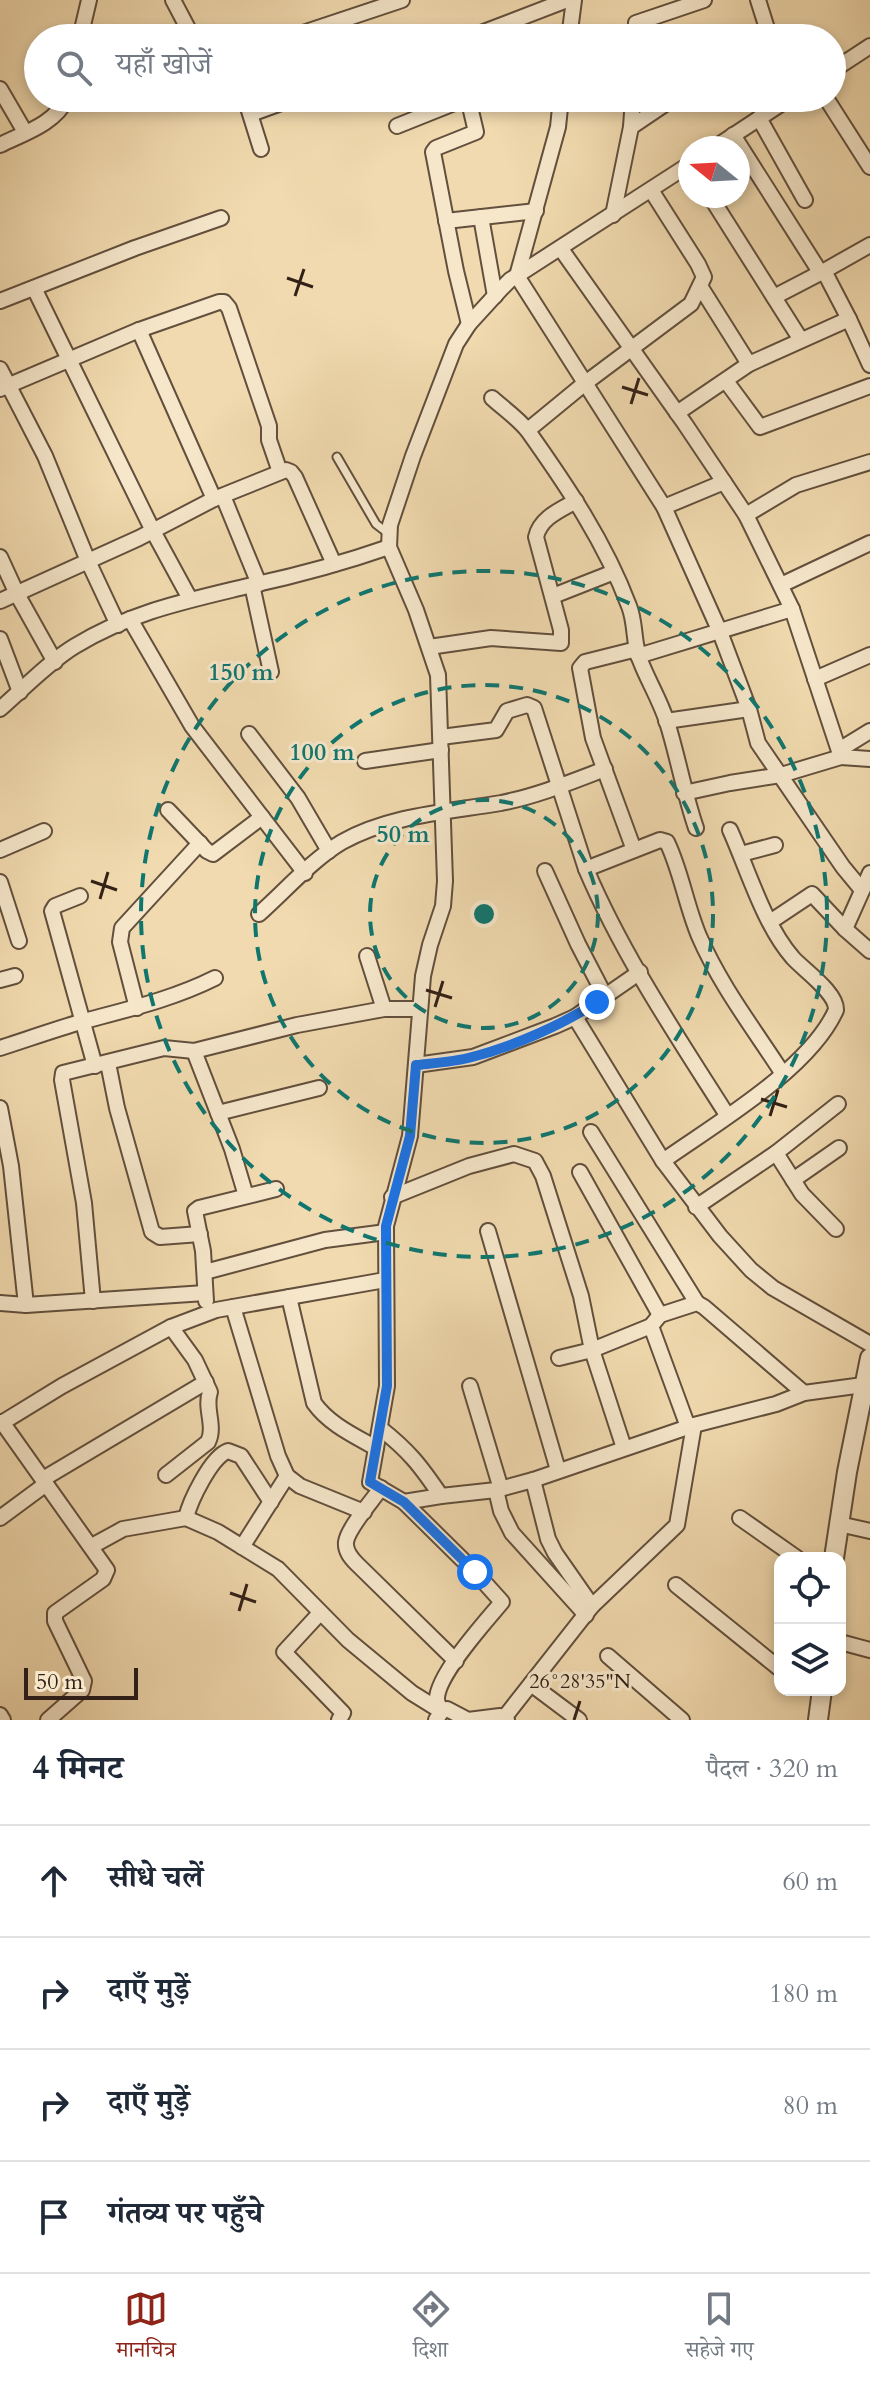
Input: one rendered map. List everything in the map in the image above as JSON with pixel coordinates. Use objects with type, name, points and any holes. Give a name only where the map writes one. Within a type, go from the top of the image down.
[{"type":"street","points":[[83,24],[89,0]]},
{"type":"street","points":[[173,0],[186,24]]},
{"type":"street","points":[[332,24],[402,0]]},
{"type":"street","points":[[504,24],[567,0]]},
{"type":"street","points":[[571,24],[574,0]]},
{"type":"street","points":[[636,24],[704,0]]},
{"type":"street","points":[[758,0],[766,24]]},
{"type":"street","points":[[846,62],[870,46]]},
{"type":"street","points":[[0,89],[25,132]]},
{"type":"street","points":[[0,145],[58,112]]},
{"type":"street","points":[[256,112],[251,114],[261,149]]},
{"type":"street","points":[[397,126],[432,112]]},
{"type":"street","points":[[469,324],[433,152],[476,132],[471,112]]},
{"type":"street","points":[[560,112],[517,276],[664,507],[720,632],[749,709],[758,743],[862,890]]},
{"type":"street","points":[[613,215],[632,112]]},
{"type":"street","points":[[631,127],[653,112]]},
{"type":"street","points":[[768,112],[733,135],[822,272],[849,319],[870,365]]},
{"type":"street","points":[[835,112],[870,167]]},
{"type":"street","points":[[759,118],[805,200]]},
{"type":"street","points":[[439,1716],[437,1702],[440,1688],[471,1638],[502,1602],[404,1502],[370,1482],[387,1386],[386,1232],[392,1197],[410,1136],[423,976],[443,906],[438,675],[389,541],[390,525],[456,344],[469,324],[517,276],[678,172]]},
{"type":"street","points":[[528,430],[691,304],[704,277],[651,190]]},
{"type":"street","points":[[718,208],[801,340]]},
{"type":"street","points":[[446,221],[536,211]]},
{"type":"street","points":[[481,217],[495,296]]},
{"type":"street","points":[[0,301],[221,218]]},
{"type":"street","points":[[774,297],[870,245]]},
{"type":"street","points":[[561,249],[746,515],[792,609],[840,754]]},
{"type":"street","points":[[700,286],[749,364]]},
{"type":"street","points":[[34,288],[153,531],[190,599]]},
{"type":"street","points":[[4,387],[139,330],[219,302],[228,305],[269,426],[269,440],[280,472]]},
{"type":"street","points":[[677,413],[749,364],[849,319]]},
{"type":"street","points":[[139,330],[256,584],[271,672]]},
{"type":"street","points":[[0,369],[4,387],[45,456],[88,561],[124,622],[192,726],[305,873]]},
{"type":"street","points":[[726,381],[760,427],[870,386]]},
{"type":"street","points":[[492,398],[528,430],[533,441],[556,468],[614,572],[631,609],[638,653],[666,721],[696,828]]},
{"type":"street","points":[[746,515],[796,485],[870,462]]},
{"type":"street","points":[[0,601],[218,498],[288,470],[295,477],[334,564]]},
{"type":"street","points":[[664,507],[724,482]]},
{"type":"street","points":[[429,647],[491,638],[559,644],[563,639],[537,545],[537,531],[546,519],[576,501]]},
{"type":"street","points":[[0,709],[74,647],[124,622],[171,603],[334,564],[389,541]]},
{"type":"street","points":[[781,585],[870,543]]},
{"type":"street","points":[[0,557],[55,662]]},
{"type":"street","points":[[553,596],[614,572]]},
{"type":"street","points":[[634,850],[593,738],[581,666],[585,662],[638,653],[720,632],[792,609]]},
{"type":"street","points":[[0,639],[20,692]]},
{"type":"street","points":[[815,679],[870,655]]},
{"type":"street","points":[[365,761],[496,730],[507,711],[532,706],[597,894],[664,1015],[727,1115]]},
{"type":"street","points":[[666,721],[749,709]]},
{"type":"street","points":[[684,793],[781,775],[840,754],[870,731]]},
{"type":"street","points":[[249,734],[298,798],[329,851]]},
{"type":"street","points":[[840,754],[870,759]]},
{"type":"street","points":[[259,914],[329,851],[372,829],[443,811],[503,802],[559,787],[605,769]]},
{"type":"street","points":[[168,810],[207,851],[215,853],[262,817]]},
{"type":"street","points":[[663,1161],[800,1060],[834,1015],[837,1006],[834,998],[795,960],[770,922],[730,830]]},
{"type":"street","points":[[0,850],[44,831]]},
{"type":"street","points":[[586,869],[660,840],[667,842],[700,939],[728,990],[783,1074]]},
{"type":"street","points":[[137,1008],[120,942],[122,928],[200,843]]},
{"type":"street","points":[[741,854],[775,845]]},
{"type":"street","points":[[545,871],[605,996]]},
{"type":"street","points":[[845,929],[870,873]]},
{"type":"street","points":[[0,882],[19,941]]},
{"type":"street","points":[[770,922],[812,894],[870,951]]},
{"type":"street","points":[[80,896],[55,906],[52,911],[82,1022],[102,1064],[117,1108],[152,1232],[160,1237],[200,1234]]},
{"type":"street","points":[[367,956],[384,1009]]},
{"type":"street","points":[[416,1065],[473,1057],[575,1017],[640,972]]},
{"type":"street","points":[[0,980],[15,976]]},
{"type":"street","points":[[0,1048],[137,1008],[189,991],[215,978]]},
{"type":"street","points":[[93,1301],[84,1203],[62,1076],[65,1072],[164,1048],[194,1051],[297,1025],[384,1009],[420,1009]]},
{"type":"street","points":[[575,1017],[663,1161],[696,1207],[751,1270],[773,1288],[870,1344]]},
{"type":"street","points":[[194,1051],[236,1161],[246,1196]]},
{"type":"street","points":[[218,1113],[319,1088]]},
{"type":"street","points":[[696,1207],[776,1153],[838,1104]]},
{"type":"street","points":[[0,1108],[11,1166],[26,1305]]},
{"type":"street","points":[[591,1132],[697,1303],[804,1393]]},
{"type":"street","points":[[793,1180],[839,1148]]},
{"type":"street","points":[[776,1153],[802,1194],[836,1229]]},
{"type":"street","points":[[392,1197],[469,1166],[514,1154],[535,1161],[543,1176],[581,1296],[592,1350],[624,1448]]},
{"type":"street","points":[[439,1716],[447,1709],[468,1720],[500,1716],[505,1719],[589,1610],[677,1525],[691,1426],[656,1321],[580,1172]]},
{"type":"street","points":[[207,1314],[205,1272],[195,1214],[197,1209],[276,1189]]},
{"type":"street","points":[[488,1231],[558,1470]]},
{"type":"street","points":[[205,1272],[325,1240],[386,1232]]},
{"type":"street","points":[[48,1720],[84,1685],[83,1676],[54,1617],[59,1609],[107,1573],[92,1546],[1,1423],[171,1327],[233,1307],[385,1280]]},
{"type":"street","points":[[0,1303],[26,1305],[205,1293]]},
{"type":"street","points":[[289,1297],[314,1403],[335,1425],[376,1448]]},
{"type":"street","points":[[559,1358],[592,1350],[697,1303]]},
{"type":"street","points":[[233,1307],[278,1456],[287,1476],[300,1486],[364,1512]]},
{"type":"street","points":[[166,1475],[211,1437],[206,1402],[210,1393],[206,1382],[195,1360],[171,1327]]},
{"type":"street","points":[[835,1552],[870,1358]]},
{"type":"street","points":[[0,1518],[45,1481],[206,1382]]},
{"type":"street","points":[[404,1502],[499,1489],[691,1426],[776,1404],[804,1393],[863,1385]]},
{"type":"street","points":[[470,1386],[499,1489],[501,1511],[512,1533],[589,1610]]},
{"type":"street","points":[[380,1428],[417,1460],[441,1496]]},
{"type":"street","points":[[186,1518],[210,1466],[220,1454],[228,1451],[241,1456],[271,1502]]},
{"type":"street","points":[[242,1547],[287,1476]]},
{"type":"street","points":[[533,1480],[548,1539],[589,1610]]},
{"type":"street","points":[[381,1488],[347,1539],[346,1548],[351,1558],[456,1661]]},
{"type":"street","points":[[92,1546],[123,1529],[186,1518],[218,1532],[278,1569],[348,1640],[439,1716]]},
{"type":"street","points":[[740,1518],[788,1552]]},
{"type":"street","points":[[839,1524],[870,1531]]},
{"type":"street","points":[[676,1585],[774,1664]]},
{"type":"street","points":[[320,1613],[284,1652],[343,1713],[339,1720]]},
{"type":"street","points":[[846,1644],[870,1650]]},
{"type":"street","points":[[608,1656],[682,1720]]},
{"type":"street","points":[[531,1684],[579,1720]]},
{"type":"street","points":[[818,1720],[819,1696]]},
{"type":"lane","points":[[337,457],[389,541]]},
{"type":"route","points":[[475,1572],[404,1502],[370,1482],[387,1386],[386,1226],[410,1136],[416,1065],[454,1061],[496,1049],[575,1017],[597,1002]]}]
